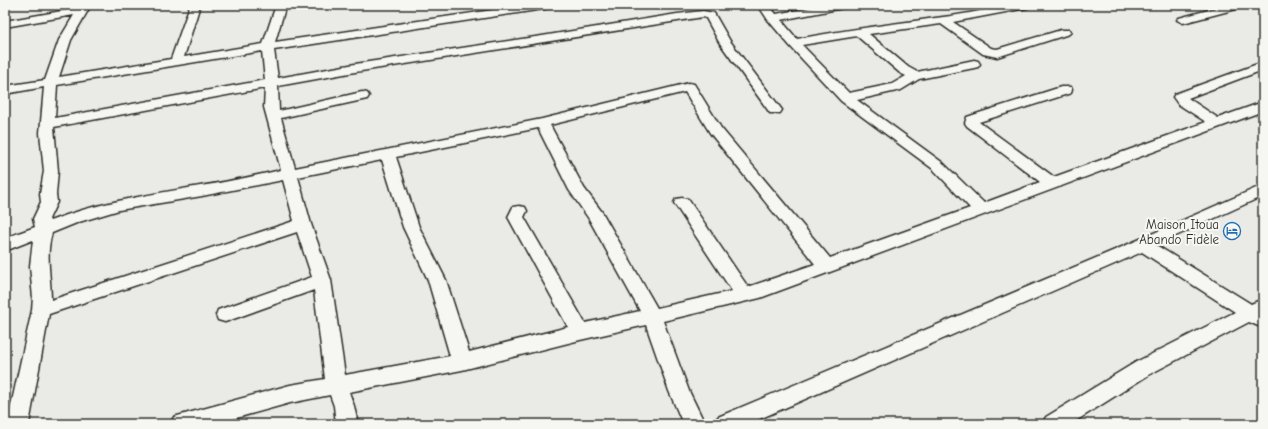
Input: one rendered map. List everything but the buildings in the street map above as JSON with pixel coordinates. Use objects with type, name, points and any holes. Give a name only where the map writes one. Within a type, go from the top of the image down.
[{"type":"street","points":[[176,62],[194,5]]},
{"type":"street","points":[[281,5],[268,47],[272,83],[271,107],[303,224],[322,280],[336,385],[344,406],[347,424]]},
{"type":"street","points":[[5,90],[268,47],[550,5]]},
{"type":"street","points":[[763,5],[772,18],[794,43],[846,98],[938,166],[982,210]]},
{"type":"street","points":[[772,18],[843,5]]},
{"type":"street","points":[[794,43],[825,37],[944,21],[1027,5]]},
{"type":"street","points":[[1183,20],[1240,5]]},
{"type":"street","points":[[5,24],[85,7]]},
{"type":"street","points":[[18,424],[41,310],[42,298],[39,266],[41,241],[44,231],[41,219],[49,202],[48,189],[51,171],[47,133],[51,82],[65,40],[85,7]]},
{"type":"street","points":[[48,124],[355,68],[703,14],[710,15],[724,42],[775,110]]},
{"type":"street","points":[[944,21],[987,51],[997,53],[1065,32]]},
{"type":"street","points":[[861,33],[904,70],[915,76]]},
{"type":"street","points":[[846,98],[896,87],[915,76],[974,64]]},
{"type":"street","points":[[1216,122],[1183,101],[1180,97],[1263,66]]},
{"type":"street","points":[[5,246],[73,218],[119,205],[290,174],[542,123],[689,87],[715,130],[827,267]]},
{"type":"street","points":[[1051,183],[978,129],[972,123],[972,120],[1066,90]]},
{"type":"street","points":[[273,116],[362,96]]},
{"type":"street","points":[[180,424],[290,394],[462,362],[580,332],[744,295],[827,267],[936,225],[982,210],[1051,183],[1263,106]]},
{"type":"street","points":[[542,123],[577,190],[596,216],[652,316],[679,391],[694,424]]},
{"type":"street","points":[[386,154],[411,227],[437,280],[462,362]]},
{"type":"street","points":[[725,424],[1142,244],[1263,190]]},
{"type":"street","points":[[682,203],[744,295]]},
{"type":"street","points":[[519,211],[516,217],[580,332]]},
{"type":"street","points":[[41,310],[303,224]]},
{"type":"street","points":[[1142,244],[1259,313]]},
{"type":"street","points":[[225,315],[322,280]]},
{"type":"street","points":[[1062,422],[1143,368],[1259,313]]},
{"type":"place","name":"Maison Itoua Abando Fidèle","points":[[1232,231]]}]
